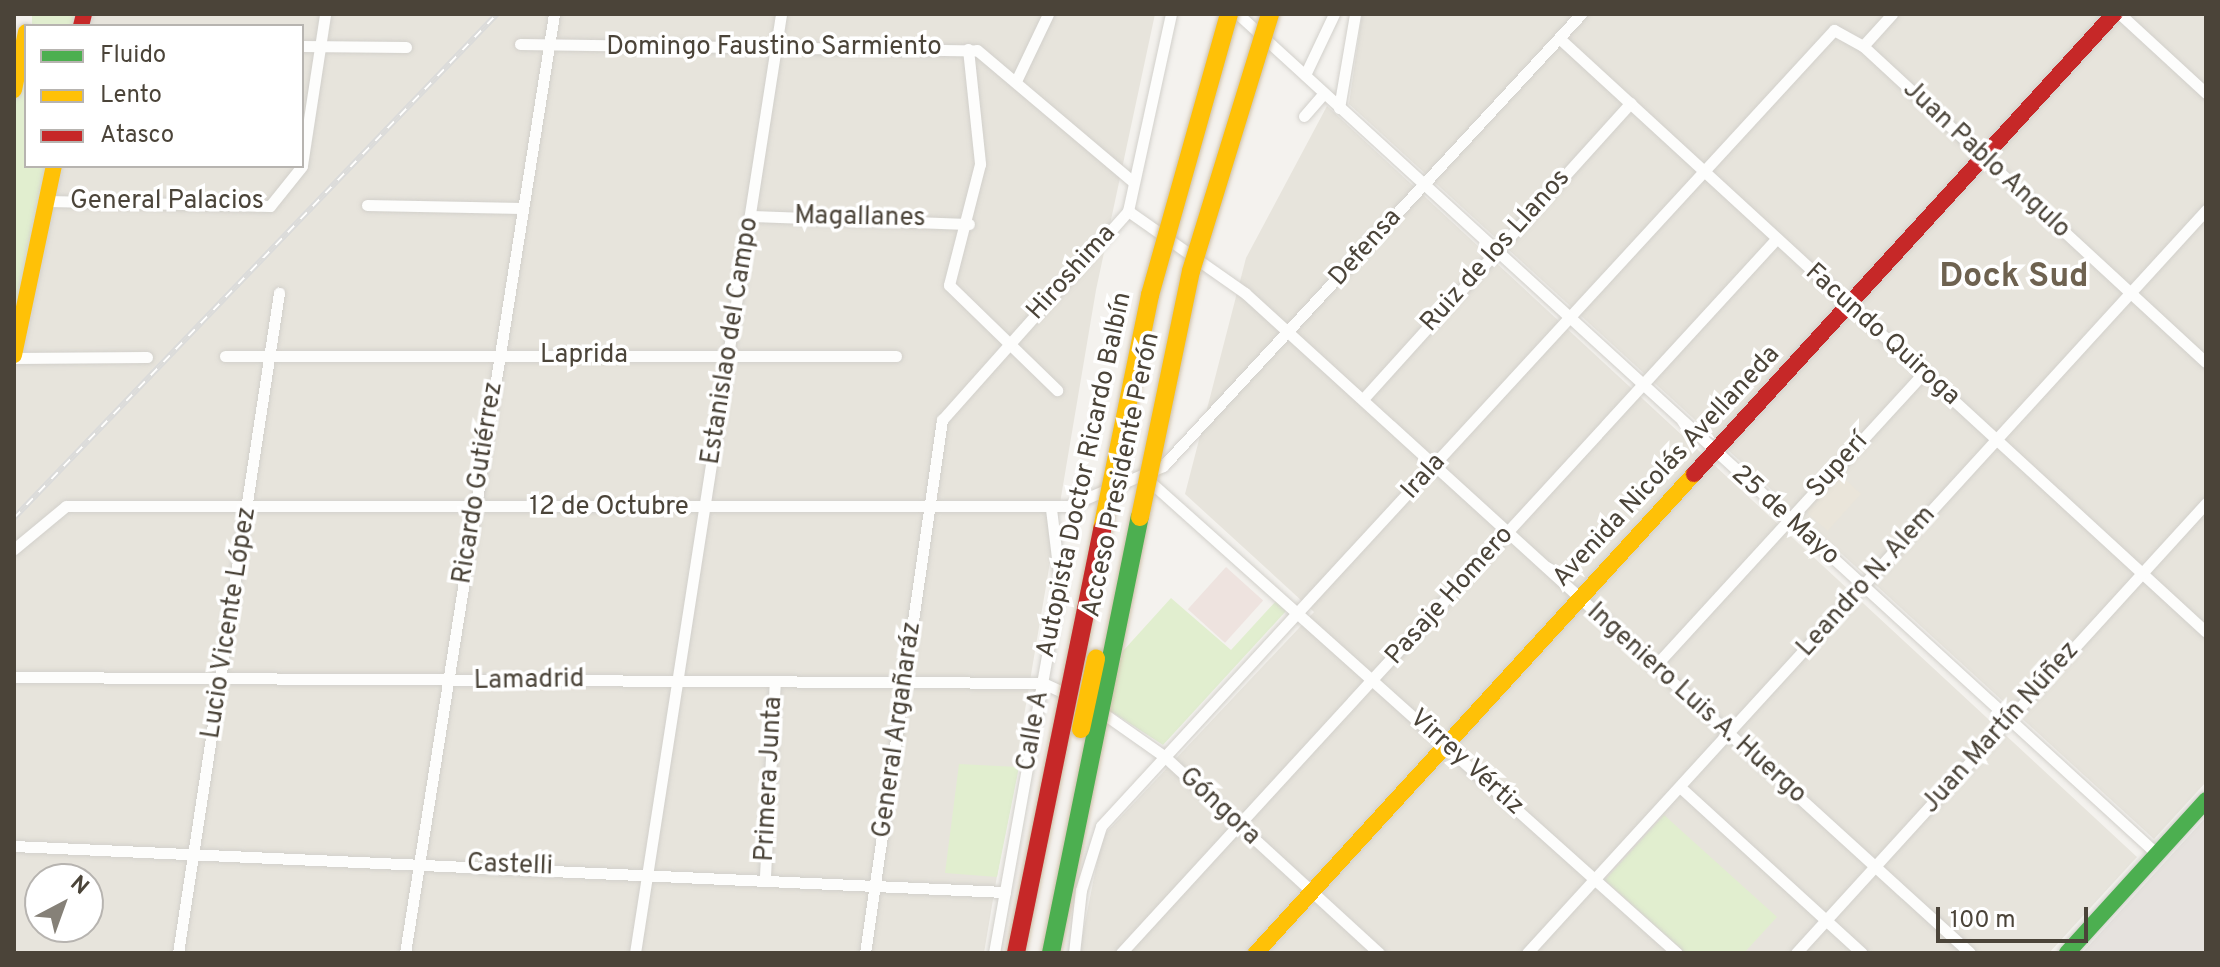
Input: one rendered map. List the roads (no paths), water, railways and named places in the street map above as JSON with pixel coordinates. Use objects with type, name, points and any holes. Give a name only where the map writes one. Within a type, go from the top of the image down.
[{"type":"main road","name":"Autopista Doctor Ricardo Balbín","points":[[1016,953],[1150,295],[1229,14]]},
{"type":"main road","name":"Autopista Doctor Ricardo Balbín","points":[[1037,953],[1190,221],[1255,14]]},
{"type":"main road","name":"Acceso Presidente Perón","points":[[1051,953],[1191,271],[1270,14]]},
{"type":"main road","name":"Avenida Nicolás Avellaneda","points":[[1256,953],[2117,14]]},
{"type":"main road","points":[[14,90],[22,43]]},
{"type":"main road","points":[[14,357],[54,168]]},
{"type":"main road","points":[[2067,953],[2206,800]]},
{"type":"street","points":[[304,153],[325,14]]},
{"type":"street","name":"Ricardo Gutiérrez","points":[[405,953],[554,14]]},
{"type":"street","name":"Estanislao del Campo","points":[[635,953],[781,14]]},
{"type":"street","points":[[1048,14],[1017,79],[1133,182]]},
{"type":"street","name":"Hiroshima","points":[[932,508],[942,420],[1128,211],[1171,14]]},
{"type":"street","name":"25 de Mayo","points":[[1238,14],[2157,854]]},
{"type":"street","points":[[1305,75],[1334,14]]},
{"type":"street","points":[[1339,108],[1355,14]]},
{"type":"street","name":"Defensa","points":[[1147,478],[1290,332],[1581,14]]},
{"type":"street","points":[[1863,46],[1892,14]]},
{"type":"street","points":[[2117,14],[2206,93]]},
{"type":"street","name":"Juan Pablo Angulo","points":[[1834,30],[1863,46],[2206,362]]},
{"type":"street","name":"Irala","points":[[1077,952],[1097,831],[1301,613],[1834,30]]},
{"type":"street","name":"Facundo Quiroga","points":[[1559,38],[2206,632]]},
{"type":"street","name":"Domingo Faustino Sarmiento","points":[[520,44],[968,49],[1017,79]]},
{"type":"street","points":[[304,46],[406,47]]},
{"type":"street","points":[[968,49],[981,150],[969,224],[949,285],[1007,345],[1057,390]]},
{"type":"street","points":[[1304,116],[1324,93]]},
{"type":"street","name":"Ruiz de los Llanos","points":[[1363,399],[1630,103]]},
{"type":"street","name":"General Palacios","points":[[48,201],[270,206],[284,196],[301,168]]},
{"type":"street","points":[[367,205],[522,208]]},
{"type":"street","name":"Leandro N. Alem","points":[[1527,953],[2206,210]]},
{"type":"street","name":"Ingeniero Luis A. Huergo","points":[[1128,211],[1290,332],[1970,953]]},
{"type":"street","name":"Magallanes","points":[[751,216],[969,224]]},
{"type":"street","name":"Pasaje Homero","points":[[1121,953],[1777,238]]},
{"type":"street","name":"Lucio Vicente López","points":[[178,953],[272,355],[279,293]]},
{"type":"street","name":"Laprida","points":[[225,356],[896,356]]},
{"type":"street","points":[[14,357],[147,357]]},
{"type":"street","name":"Superí","points":[[1655,666],[1924,372]]},
{"type":"street","name":"12 de Octubre","points":[[14,549],[66,506],[247,511],[1051,509],[1147,478]]},
{"type":"street","name":"Virrey Vértiz","points":[[1147,478],[1677,953]]},
{"type":"street","name":"Juan Martín Núñez","points":[[1796,953],[2205,505]]},
{"type":"street","name":"General Argañaráz","points":[[865,953],[932,508]]},
{"type":"street","name":"Calle A","points":[[994,953],[1060,582],[1051,509]]},
{"type":"street","name":"Lamadrid","points":[[14,677],[448,682],[1043,683]]},
{"type":"street","name":"Primera Junta","points":[[765,876],[775,681]]},
{"type":"street","name":"Góngora","points":[[1043,683],[1116,719],[1165,757],[1379,953]]},
{"type":"street","points":[[1680,787],[1862,953]]},
{"type":"street","name":"Castelli","points":[[14,846],[875,881],[1005,892]]},
{"type":"railway","points":[[14,518],[497,14]]},
{"type":"district","name":"Dock Sud","points":[[2014,278]]}]
